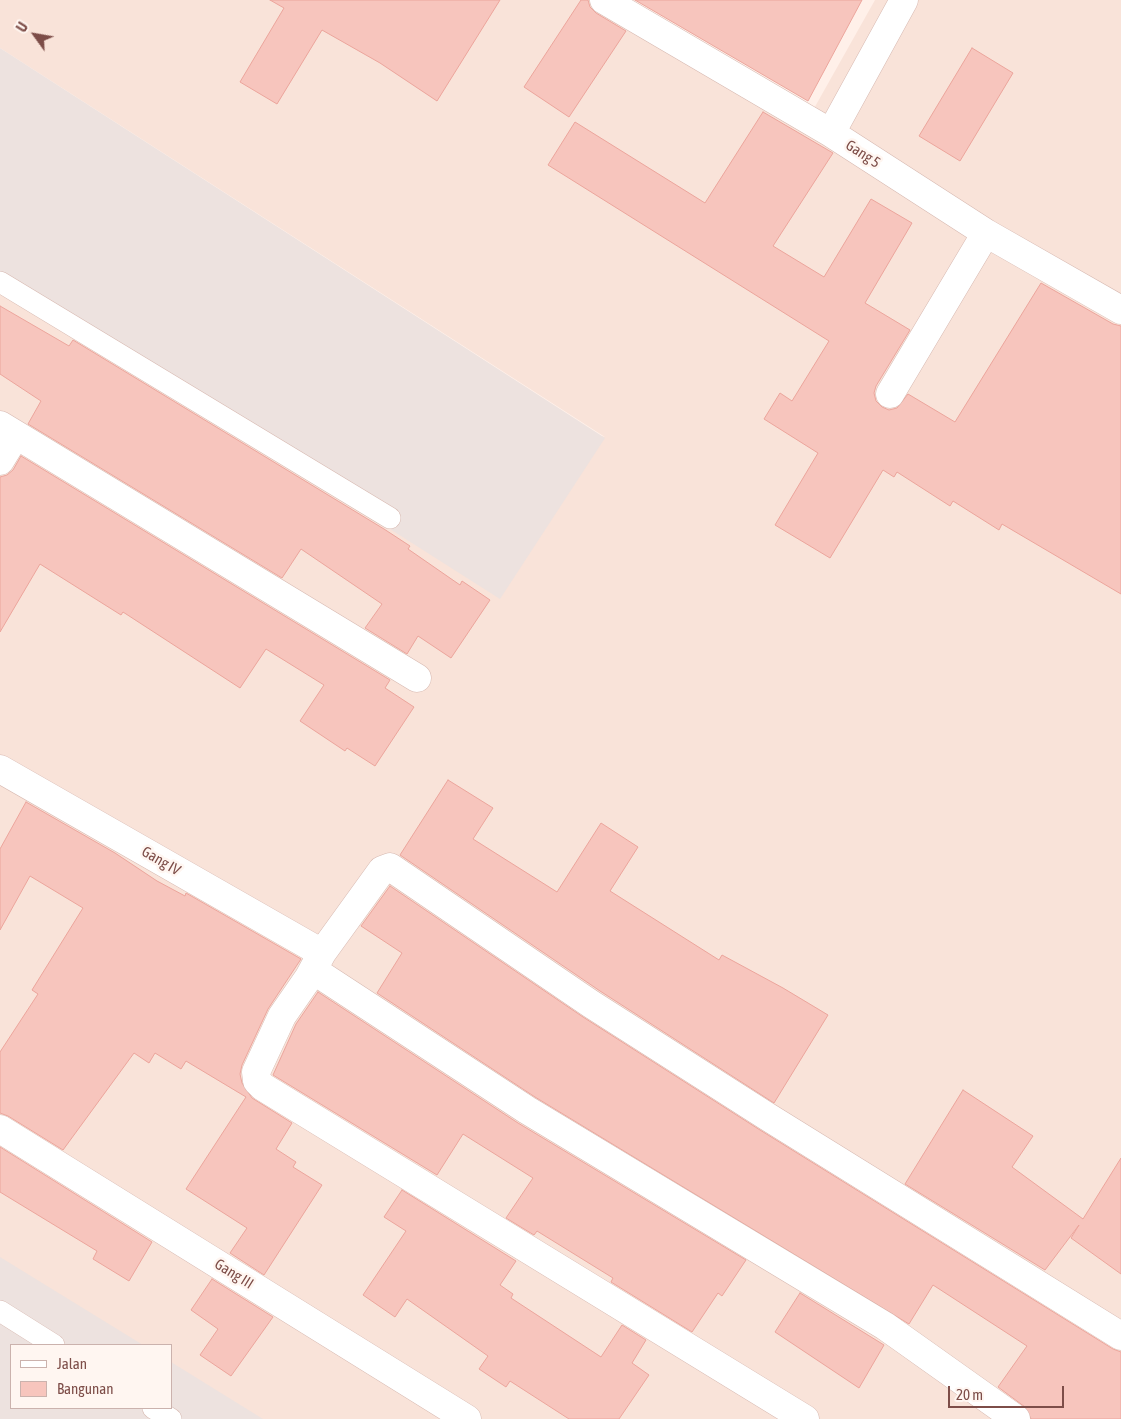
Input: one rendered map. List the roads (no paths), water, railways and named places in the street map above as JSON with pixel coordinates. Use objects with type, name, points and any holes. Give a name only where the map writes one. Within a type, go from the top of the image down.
[{"type":"street","name":"Gang 5","points":[[604,0],[831,133],[986,233],[1121,310]]},
{"type":"street","points":[[831,133],[904,0]]},
{"type":"street","points":[[890,394],[986,233]]},
{"type":"street","points":[[0,461],[8,430],[417,678]]},
{"type":"street","name":"Gang IV","points":[[0,769],[318,961],[527,1110],[885,1326],[1016,1419]]},
{"type":"street","points":[[805,1419],[264,1087],[257,1080],[256,1072],[282,1016],[382,870],[390,867],[608,1015],[768,1118],[1121,1336]]},
{"type":"street","name":"Gang III","points":[[0,1129],[467,1419]]},
{"type":"lane","points":[[0,282],[390,518]]},
{"type":"lane","points":[[0,1311],[52,1344]]},
{"type":"lane","points":[[155,1409],[171,1419]]}]
